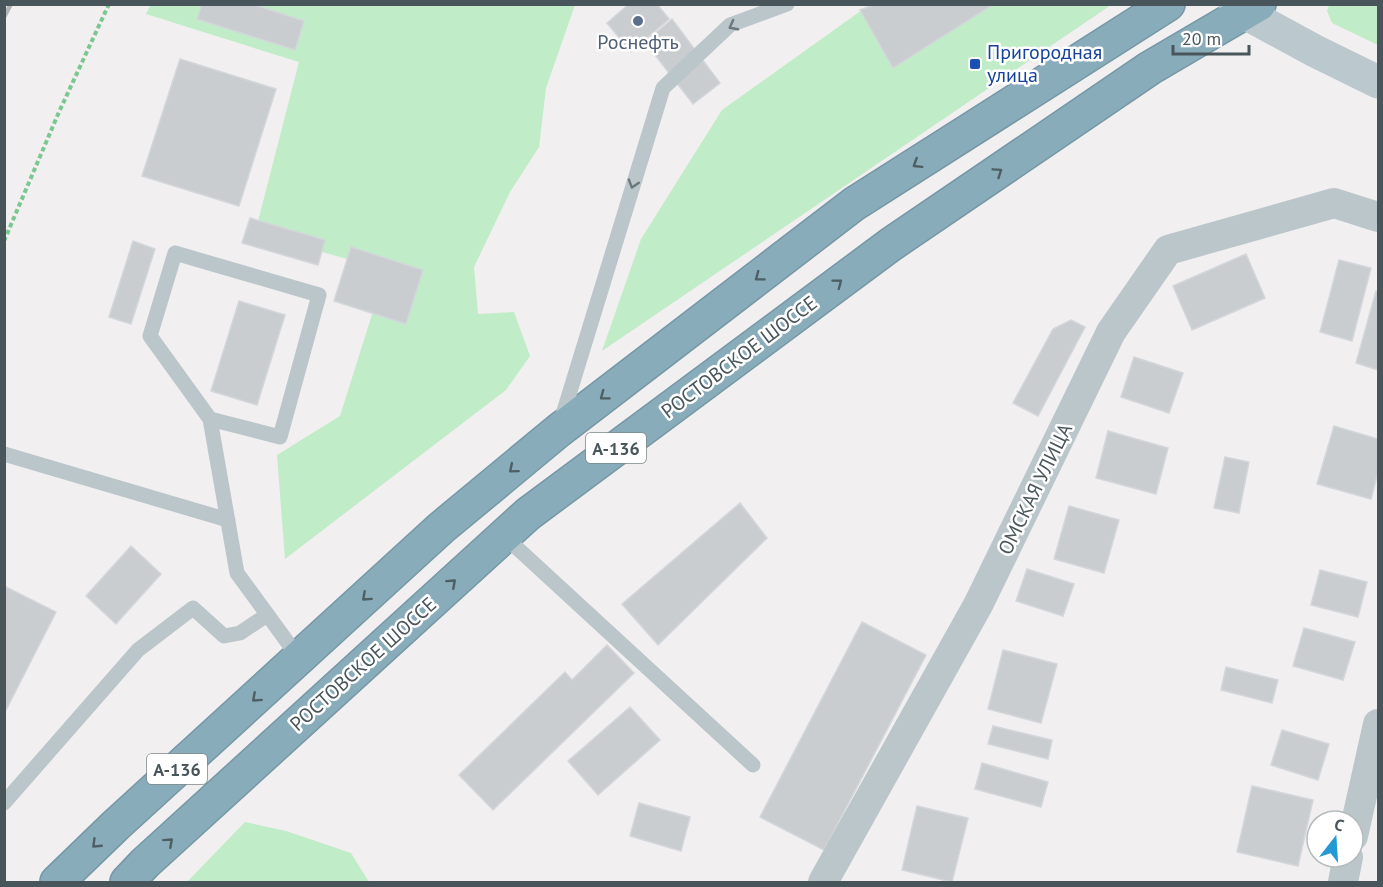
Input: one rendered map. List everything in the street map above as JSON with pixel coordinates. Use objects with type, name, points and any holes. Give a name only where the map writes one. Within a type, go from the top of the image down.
[{"type":"highway","name":"А-136","points":[[57,882],[116,825],[441,528],[558,431],[854,204],[1168,4]]},
{"type":"highway","name":"РОСТОВСКОЕ ШОССЕ","points":[[127,882],[145,863],[537,507],[890,245],[1150,69],[1252,7]]},
{"type":"street","points":[[1252,7],[1329,37],[1378,60]]},
{"type":"street","points":[[1252,7],[1322,55],[1378,82]]},
{"type":"street","name":"ОМСКАЯ УЛИЦА","points":[[823,882],[978,605],[1111,332],[1168,250],[1334,203],[1378,218]]},
{"type":"street","points":[[1359,809],[1378,724]]},
{"type":"lane","points":[[558,431],[663,88],[730,25],[787,4]]},
{"type":"lane","points":[[210,419],[280,437],[319,295],[175,253],[150,336],[210,419],[237,573],[299,658]]},
{"type":"lane","points":[[4,454],[228,520]]},
{"type":"lane","points":[[504,536],[753,765]]},
{"type":"lane","points":[[4,803],[138,650],[193,608],[224,636],[240,633],[267,615]]},
{"type":"path","points":[[4,241],[58,112],[109,4]]},
{"type":"green space","points":[[151,4],[575,5],[546,88],[539,147],[510,192],[474,267],[478,314],[514,312],[530,356],[506,390],[285,559],[277,455],[340,416],[386,270],[255,233],[299,62],[146,14]]},
{"type":"green space","points":[[869,5],[1111,5],[602,351],[641,239],[722,110]]},
{"type":"green space","points":[[1329,5],[1378,5],[1378,45],[1332,23],[1327,11]]},
{"type":"green space","points":[[245,822],[286,831],[351,853],[369,882],[187,882]]},
{"type":"building","points":[[202,4],[252,4],[304,21],[295,50],[197,19]]},
{"type":"building","points":[[629,4],[657,4],[669,19],[631,52],[607,23]]},
{"type":"building","points":[[876,4],[994,4],[893,68],[860,10]]},
{"type":"building","points":[[672,19],[720,83],[693,104],[645,42]]},
{"type":"building","points":[[180,59],[276,89],[239,206],[142,176]]},
{"type":"building","points":[[250,218],[325,240],[318,265],[242,243]]},
{"type":"building","points":[[133,241],[155,249],[131,324],[109,317]]},
{"type":"building","points":[[351,247],[423,270],[406,324],[334,301]]},
{"type":"building","points":[[1246,254],[1265,298],[1192,330],[1173,286]]},
{"type":"building","points":[[1339,260],[1371,268],[1352,341],[1320,332]]},
{"type":"building","points":[[1376,291],[1378,292],[1378,370],[1356,363]]},
{"type":"building","points":[[239,301],[285,315],[257,405],[211,391]]},
{"type":"building","points":[[1071,320],[1085,327],[1038,416],[1013,403],[1053,329]]},
{"type":"building","points":[[1134,357],[1183,373],[1169,413],[1121,397]]},
{"type":"building","points":[[1334,426],[1378,439],[1378,472],[1371,499],[1317,484]]},
{"type":"building","points":[[1108,431],[1168,448],[1156,494],[1096,478]]},
{"type":"building","points":[[1225,457],[1249,462],[1239,513],[1214,508]]},
{"type":"building","points":[[740,503],[767,538],[658,645],[622,604]]},
{"type":"building","points":[[1069,506],[1119,520],[1104,573],[1054,559]]},
{"type":"building","points":[[131,546],[161,574],[116,624],[86,596]]},
{"type":"building","points":[[1027,569],[1074,584],[1063,616],[1016,601]]},
{"type":"building","points":[[1320,570],[1367,582],[1358,617],[1311,605]]},
{"type":"building","points":[[4,586],[56,612],[4,714]]},
{"type":"building","points":[[862,622],[926,655],[824,850],[760,817]]},
{"type":"building","points":[[1304,628],[1355,642],[1343,680],[1293,666]]},
{"type":"building","points":[[607,645],[634,673],[493,810],[459,775],[565,672],[572,680]]},
{"type":"building","points":[[1003,650],[1057,664],[1041,723],[988,709]]},
{"type":"building","points":[[1226,667],[1278,680],[1272,703],[1221,690]]},
{"type":"building","points":[[630,707],[660,740],[598,795],[568,761]]},
{"type":"building","points":[[993,726],[1052,740],[1048,759],[988,744]]},
{"type":"building","points":[[1282,730],[1329,744],[1318,780],[1271,765]]},
{"type":"building","points":[[982,763],[1048,782],[1041,807],[975,789]]},
{"type":"building","points":[[1252,786],[1313,800],[1311,809],[1305,809],[1305,835],[1298,866],[1237,852]]},
{"type":"building","points":[[639,803],[690,817],[681,851],[630,836]]},
{"type":"building","points":[[917,806],[968,818],[952,882],[902,870]]},
{"type":"railway","points":[[4,17],[11,4]]},
{"type":"place","name":"Роснефть","points":[[638,21]]},
{"type":"place","name":"Пригородная улица","points":[[975,64]]}]
